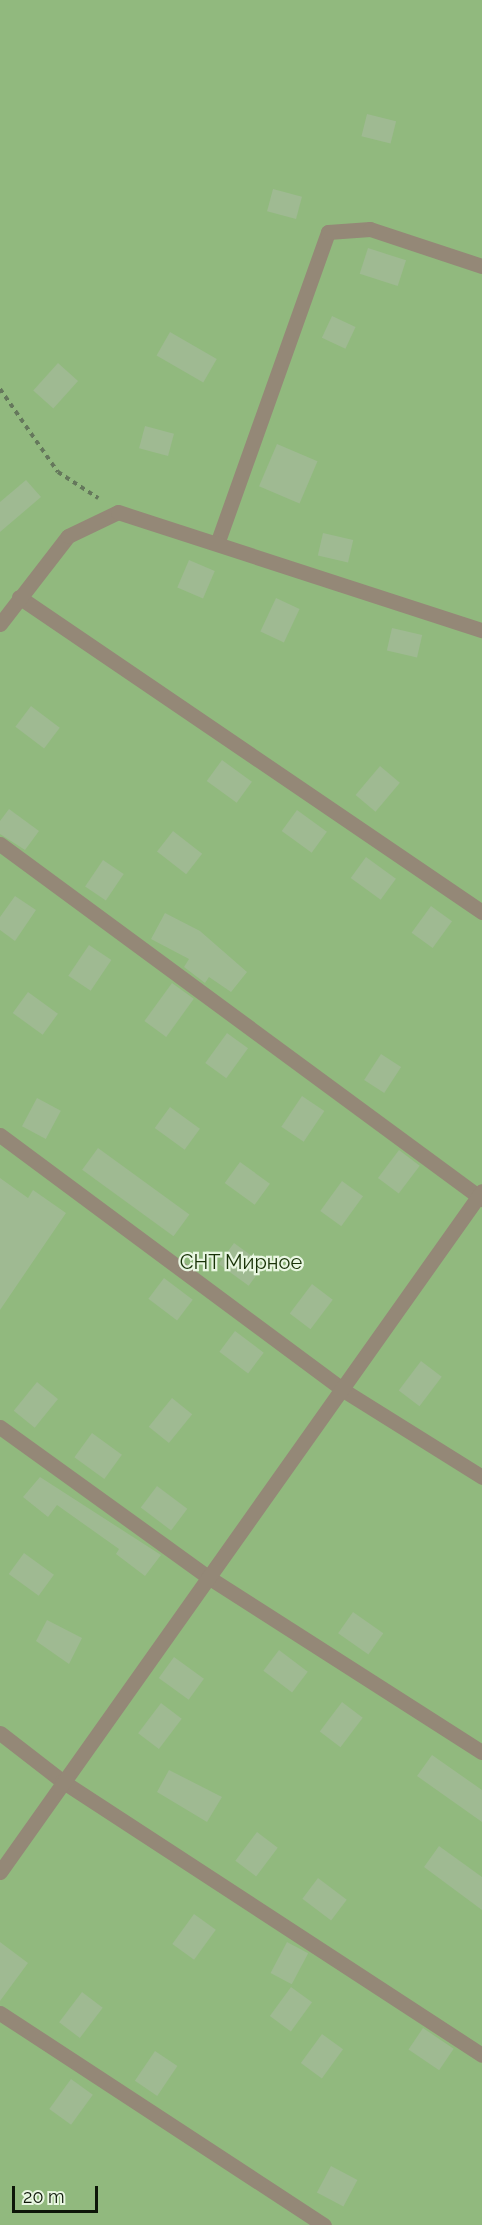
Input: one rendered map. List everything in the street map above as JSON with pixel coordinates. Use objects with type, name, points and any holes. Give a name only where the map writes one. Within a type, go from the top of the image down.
[{"type":"street","points":[[218,541],[328,232],[370,229],[482,266]]},
{"type":"street","points":[[0,624],[68,536],[118,512],[218,541],[482,630]]},
{"type":"street","points":[[19,597],[482,912]]},
{"type":"street","points":[[0,844],[481,1196],[62,1780],[0,1872]]},
{"type":"street","points":[[0,1136],[343,1389],[482,1477]]},
{"type":"street","points":[[0,1427],[208,1577],[482,1752]]},
{"type":"street","points":[[0,1733],[62,1780],[482,2055]]},
{"type":"street","points":[[0,2013],[324,2225]]},
{"type":"path","points":[[0,390],[58,472],[118,512]]},
{"type":"green space","name":"СНТ Мирное","points":[[0,0],[482,0],[482,2225],[0,2225]]},
{"type":"building","points":[[367,114],[396,121],[391,144],[361,136]]},
{"type":"building","points":[[273,189],[302,197],[296,219],[267,211]]},
{"type":"building","points":[[368,248],[406,260],[398,286],[360,274]]},
{"type":"building","points":[[332,316],[356,327],[345,349],[322,338]]},
{"type":"building","points":[[170,332],[217,359],[203,382],[156,355]]},
{"type":"building","points":[[58,363],[78,381],[53,409],[33,390]]},
{"type":"building","points":[[145,426],[174,434],[168,456],[139,448]]},
{"type":"building","points":[[277,444],[318,461],[300,504],[259,486]]},
{"type":"building","points":[[26,480],[41,497],[0,532],[0,502]]},
{"type":"building","points":[[323,533],[353,540],[348,562],[318,555]]},
{"type":"building","points":[[189,560],[215,571],[203,599],[177,588]]},
{"type":"building","points":[[276,598],[300,609],[284,643],[260,632]]},
{"type":"building","points":[[392,628],[422,635],[417,657],[387,650]]},
{"type":"building","points":[[31,706],[60,728],[44,748],[15,727]]},
{"type":"building","points":[[222,760],[252,782],[237,803],[207,781]]},
{"type":"building","points":[[380,766],[400,783],[375,812],[356,795]]},
{"type":"building","points":[[9,809],[39,831],[25,850],[0,834],[0,821]]},
{"type":"building","points":[[297,810],[327,832],[312,853],[282,831]]},
{"type":"building","points":[[173,831],[202,854],[186,874],[157,851]]},
{"type":"building","points":[[366,857],[396,879],[381,900],[351,878]]},
{"type":"building","points":[[103,860],[124,874],[106,901],[85,887]]},
{"type":"building","points":[[15,896],[36,910],[15,941],[0,930],[0,917]]},
{"type":"building","points":[[431,906],[452,921],[433,948],[412,933]]},
{"type":"building","points":[[165,913],[200,931],[247,972],[231,992],[209,977],[205,983],[184,967],[189,959],[151,939]]},
{"type":"building","points":[[89,945],[111,960],[91,991],[68,976]]},
{"type":"building","points":[[172,983],[194,999],[166,1037],[144,1021]]},
{"type":"building","points":[[28,992],[58,1014],[43,1035],[13,1013]]},
{"type":"building","points":[[227,1033],[248,1048],[226,1078],[205,1063]]},
{"type":"building","points":[[381,1054],[401,1067],[384,1093],[364,1080]]},
{"type":"building","points":[[302,1096],[324,1111],[304,1142],[281,1127]]},
{"type":"building","points":[[37,1098],[61,1111],[46,1139],[22,1126]]},
{"type":"building","points":[[170,1107],[200,1129],[185,1150],[155,1128]]},
{"type":"building","points":[[98,1148],[189,1214],[174,1236],[82,1170]]},
{"type":"building","points":[[399,1150],[420,1166],[399,1194],[378,1178]]},
{"type":"building","points":[[240,1162],[270,1184],[255,1205],[225,1183]]},
{"type":"building","points":[[0,1178],[28,1198],[33,1190],[66,1213],[0,1310]]},
{"type":"building","points":[[342,1181],[363,1196],[341,1226],[320,1211]]},
{"type":"building","points":[[234,1243],[264,1265],[249,1286],[219,1264]]},
{"type":"building","points":[[164,1278],[193,1300],[177,1320],[148,1299]]},
{"type":"building","points":[[312,1284],[333,1300],[310,1329],[290,1314]]},
{"type":"building","points":[[235,1331],[264,1353],[248,1373],[219,1352]]},
{"type":"building","points":[[421,1361],[442,1377],[419,1406],[399,1391]]},
{"type":"building","points":[[37,1382],[58,1399],[35,1428],[14,1411]]},
{"type":"building","points":[[172,1398],[192,1414],[169,1443],[149,1427]]},
{"type":"building","points":[[92,1433],[122,1455],[104,1479],[74,1457]]},
{"type":"building","points":[[40,1477],[161,1555],[145,1576],[116,1554],[119,1549],[57,1505],[48,1517],[23,1497]]},
{"type":"building","points":[[157,1486],[187,1509],[171,1530],[141,1508]]},
{"type":"building","points":[[24,1553],[54,1575],[39,1596],[9,1574]]},
{"type":"building","points":[[353,1612],[383,1633],[368,1655],[338,1633]]},
{"type":"building","points":[[47,1620],[82,1638],[69,1664],[36,1641]]},
{"type":"building","points":[[279,1650],[308,1672],[292,1692],[263,1671]]},
{"type":"building","points":[[174,1657],[204,1679],[189,1700],[159,1678]]},
{"type":"building","points":[[342,1702],[363,1718],[340,1747],[320,1732]]},
{"type":"building","points":[[161,1703],[182,1719],[159,1749],[138,1733]]},
{"type":"building","points":[[432,1755],[482,1790],[482,1822],[417,1776]]},
{"type":"building","points":[[169,1770],[222,1797],[207,1822],[157,1792]]},
{"type":"building","points":[[257,1832],[278,1848],[256,1876],[235,1861]]},
{"type":"building","points":[[439,1846],[482,1877],[482,1910],[424,1867]]},
{"type":"building","points":[[318,1878],[347,1900],[331,1920],[302,1899]]},
{"type":"building","points":[[194,1914],[216,1930],[194,1960],[172,1944]]},
{"type":"building","points":[[0,1942],[28,1963],[0,2001]]},
{"type":"building","points":[[287,1942],[308,1953],[292,1984],[271,1973]]},
{"type":"building","points":[[291,1987],[312,2002],[291,2031],[270,2016]]},
{"type":"building","points":[[82,1992],[103,2008],[80,2038],[59,2022]]},
{"type":"building","points":[[423,2028],[454,2049],[439,2070],[408,2050]]},
{"type":"building","points":[[322,2034],[343,2049],[322,2078],[301,2063]]},
{"type":"building","points":[[155,2051],[177,2066],[157,2096],[135,2081]]},
{"type":"building","points":[[71,2079],[93,2095],[71,2125],[49,2109]]},
{"type":"building","points":[[331,2166],[357,2180],[343,2207],[317,2192]]}]
